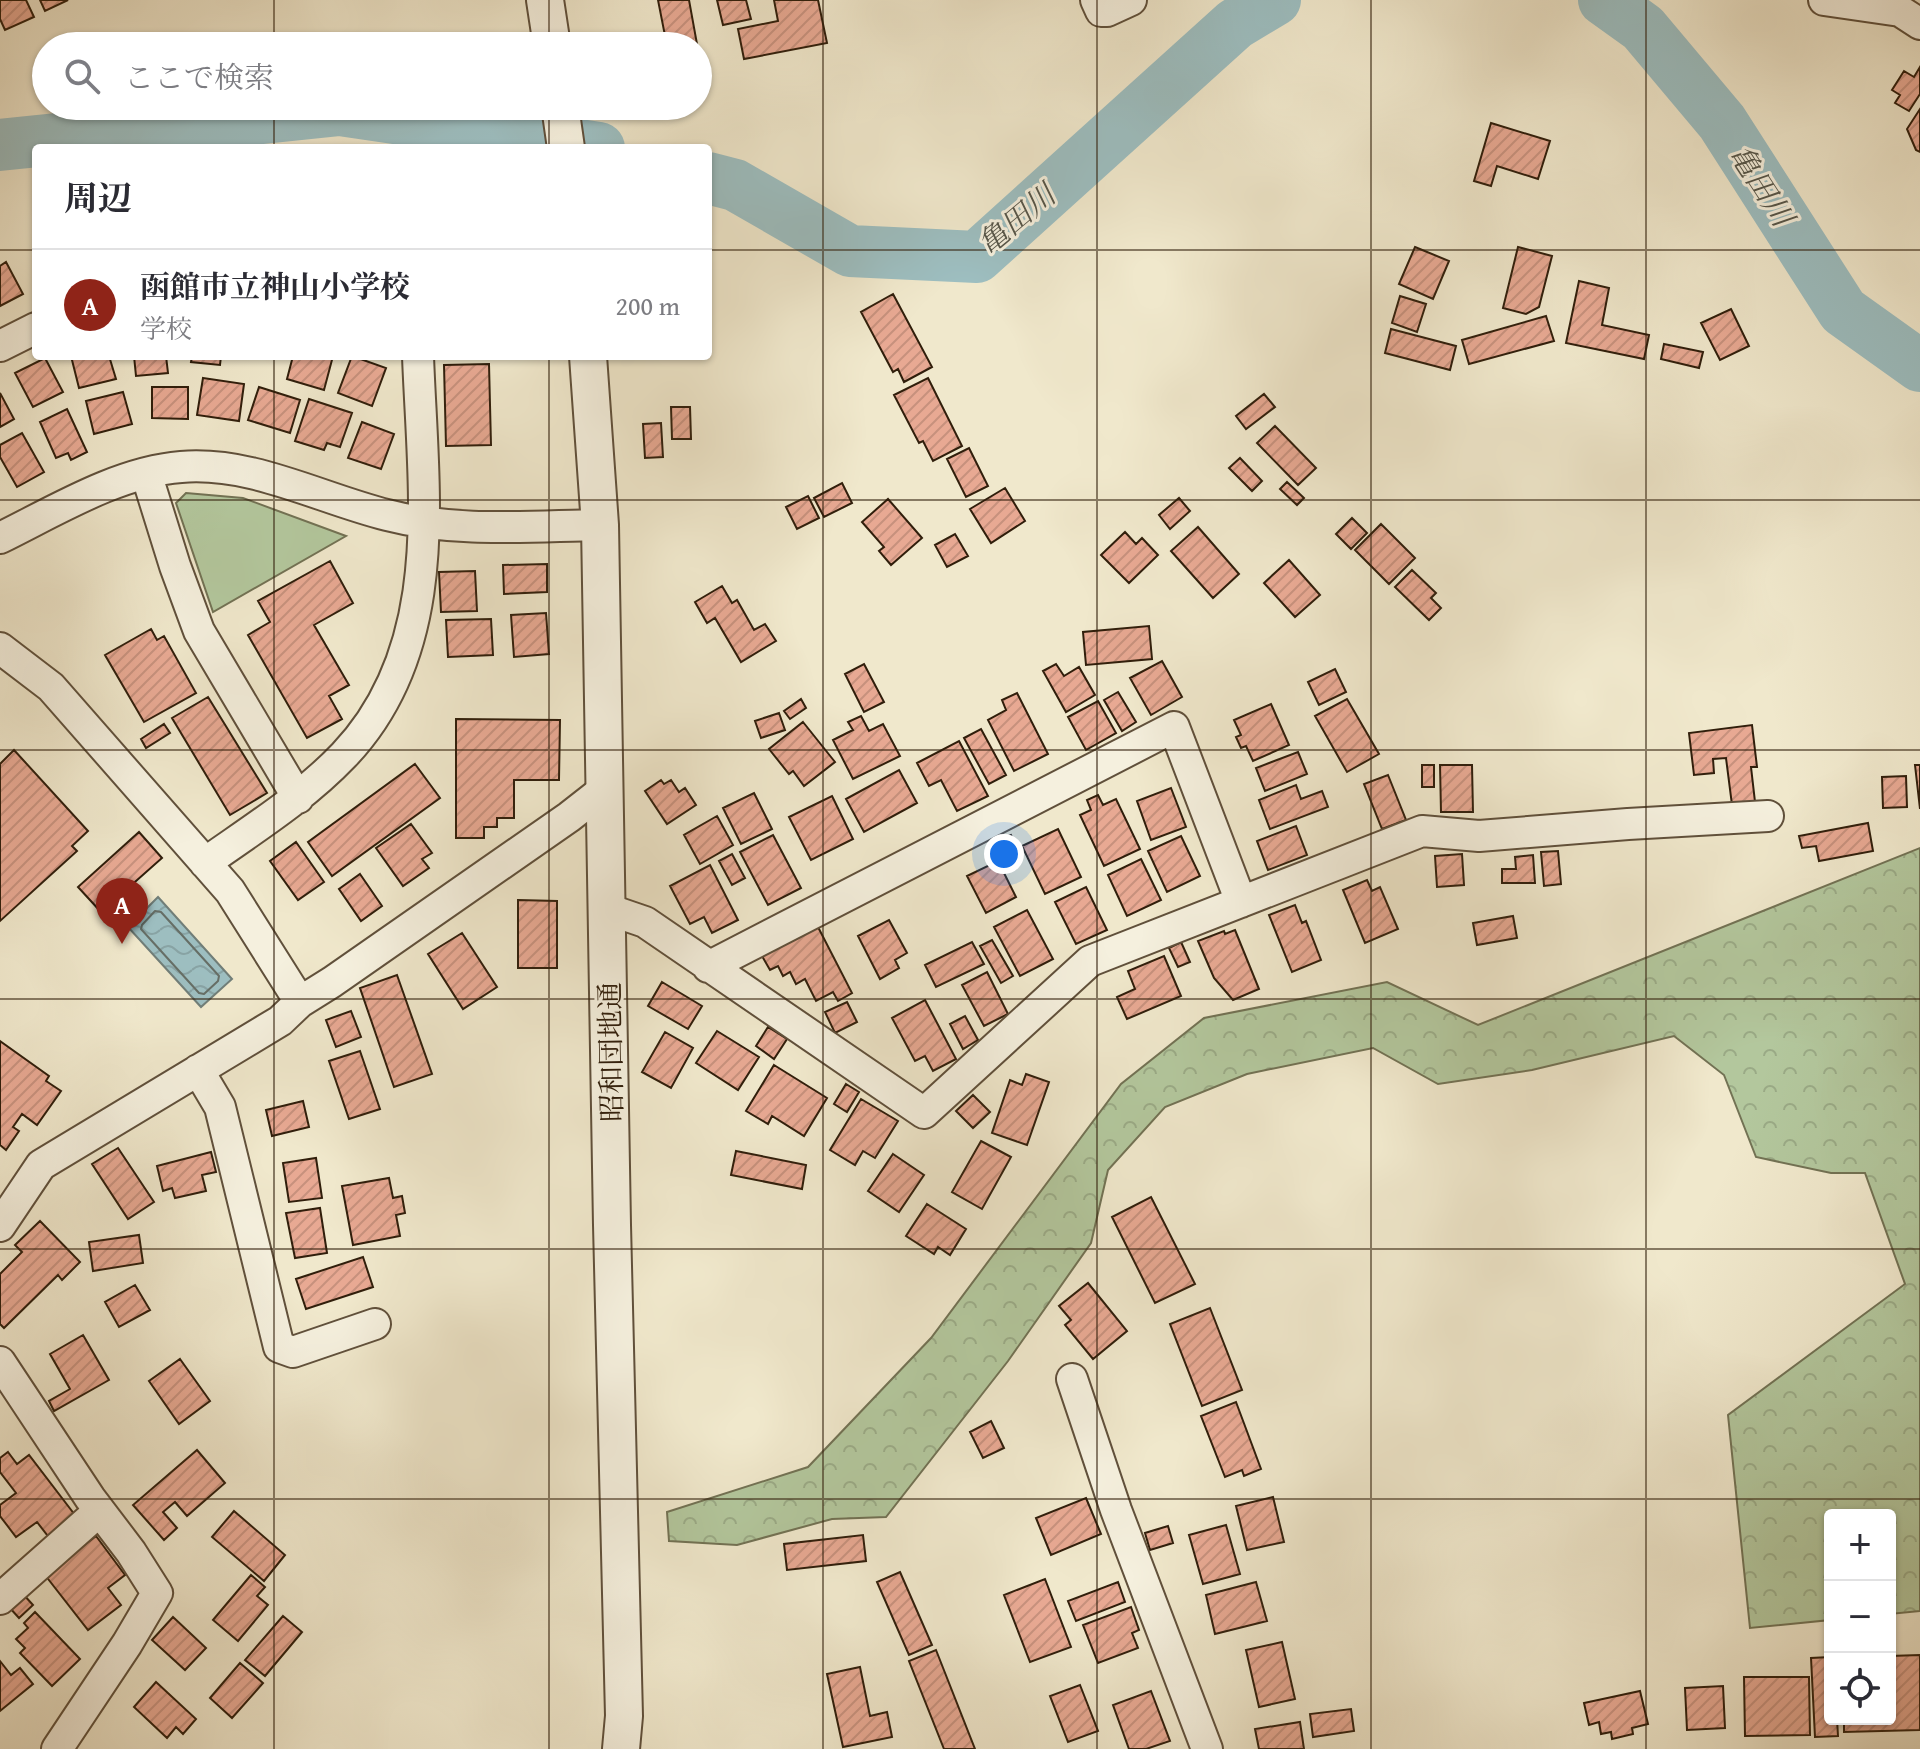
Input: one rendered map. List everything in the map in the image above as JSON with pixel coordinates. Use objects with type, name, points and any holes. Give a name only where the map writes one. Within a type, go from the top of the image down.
[{"type":"street","points":[[545,0],[550,32]]},
{"type":"street","points":[[1096,0],[1101,11],[1131,0]]},
{"type":"street","points":[[1824,0],[1900,11],[1920,24]]},
{"type":"street","points":[[562,120],[565,144]]},
{"type":"street","points":[[0,346],[32,330]]},
{"type":"street","points":[[205,863],[298,798],[345,754],[373,719],[405,655],[417,610],[424,521],[418,360]]},
{"type":"street","name":"昭和団地通","points":[[588,360],[600,525],[624,1716],[621,1749]]},
{"type":"street","points":[[0,538],[117,481],[180,467],[216,467],[252,473],[389,516],[424,521],[466,526],[600,525]]},
{"type":"street","points":[[146,473],[199,631],[298,798]]},
{"type":"street","points":[[0,648],[51,687],[230,891],[300,1002]]},
{"type":"street","points":[[708,967],[1174,727],[1241,902]]},
{"type":"street","points":[[0,1226],[41,1165],[280,1021],[300,1002],[556,826],[606,788]]},
{"type":"street","points":[[607,909],[645,922],[924,1113],[1090,961],[1422,831],[1479,836],[1768,816]]},
{"type":"street","points":[[198,1070],[220,1107],[279,1347],[293,1352],[375,1324]]},
{"type":"street","points":[[0,1362],[157,1593],[90,1702],[57,1749]]},
{"type":"street","points":[[1072,1379],[1116,1510],[1207,1749]]},
{"type":"street","points":[[0,1599],[88,1521]]},
{"type":"green space","points":[[186,493],[243,498],[346,536],[213,612],[176,503]]},
{"type":"green space","points":[[1920,848],[1920,1611],[1896,1613],[1896,1509],[1824,1509],[1824,1621],[1750,1628],[1728,1415],[1905,1284],[1865,1173],[1831,1173],[1756,1157],[1724,1075],[1674,1036],[1532,1070],[1438,1084],[1373,1048],[1247,1074],[1165,1107],[1108,1170],[1091,1243],[1008,1361],[886,1517],[832,1519],[737,1545],[669,1541],[667,1512],[808,1467],[931,1338],[1121,1084],[1204,1018],[1387,982],[1478,1025]]},
{"type":"water","points":[[158,897],[232,979],[201,1007],[128,927]]},
{"type":"building","points":[[0,0],[26,0],[34,17],[5,30],[0,19]]},
{"type":"building","points":[[40,0],[68,0],[45,11]]},
{"type":"building","points":[[658,0],[689,0],[695,32],[664,32]]},
{"type":"building","points":[[717,0],[746,0],[751,19],[723,25]]},
{"type":"building","points":[[774,0],[818,0],[827,43],[744,59],[738,29],[778,21]]},
{"type":"building","points":[[1920,67],[1920,94],[1909,111],[1895,103],[1900,95],[1892,90],[1904,71],[1914,77]]},
{"type":"building","points":[[1920,109],[1920,152],[1916,150],[1907,129]]},
{"type":"building","points":[[1491,123],[1550,141],[1538,179],[1497,166],[1491,186],[1474,181]]},
{"type":"building","points":[[1415,247],[1449,261],[1433,299],[1399,284]]},
{"type":"building","points":[[1518,247],[1552,256],[1539,307],[1526,314],[1503,308]]},
{"type":"building","points":[[6,262],[23,294],[0,306],[0,266]]},
{"type":"building","points":[[1579,281],[1609,288],[1602,325],[1649,335],[1644,359],[1566,343]]},
{"type":"building","points":[[893,294],[932,367],[904,382],[898,369],[893,372],[861,312]]},
{"type":"building","points":[[1400,296],[1426,304],[1417,332],[1392,323]]},
{"type":"building","points":[[1731,309],[1749,346],[1720,360],[1701,323]]},
{"type":"building","points":[[1546,316],[1554,341],[1469,364],[1462,340]]},
{"type":"building","points":[[1391,329],[1456,346],[1450,370],[1385,353]]},
{"type":"building","points":[[1664,344],[1703,352],[1699,368],[1661,359]]},
{"type":"building","points":[[46,360],[63,392],[33,407],[15,373]]},
{"type":"building","points":[[72,360],[110,360],[116,379],[79,388]]},
{"type":"building","points":[[134,360],[166,360],[168,373],[136,376]]},
{"type":"building","points":[[191,360],[221,360],[220,365]]},
{"type":"building","points":[[292,360],[332,360],[324,390],[287,379]]},
{"type":"building","points":[[350,360],[363,360],[386,368],[372,406],[338,393]]},
{"type":"building","points":[[489,364],[491,445],[446,446],[444,365]]},
{"type":"building","points":[[203,378],[244,384],[239,421],[197,415]]},
{"type":"building","points":[[928,378],[962,446],[933,461],[923,441],[919,443],[894,395]]},
{"type":"building","points":[[152,387],[188,387],[188,419],[152,418]]},
{"type":"building","points":[[259,387],[300,400],[290,433],[248,420]]},
{"type":"building","points":[[123,392],[132,424],[94,434],[86,401]]},
{"type":"building","points":[[0,393],[14,419],[0,427]]},
{"type":"building","points":[[1264,394],[1275,407],[1246,429],[1236,416]]},
{"type":"building","points":[[309,399],[352,413],[340,447],[327,443],[324,450],[295,441]]},
{"type":"building","points":[[671,407],[690,407],[691,439],[672,439]]},
{"type":"building","points":[[67,409],[87,452],[71,460],[68,453],[56,458],[40,422]]},
{"type":"building","points":[[362,422],[394,434],[381,469],[348,458]]},
{"type":"building","points":[[661,423],[663,457],[645,458],[643,424]]},
{"type":"building","points":[[1275,426],[1316,468],[1298,485],[1257,443]]},
{"type":"building","points":[[22,433],[44,472],[17,487],[0,457],[0,445]]},
{"type":"building","points":[[969,448],[988,486],[966,497],[947,459]]},
{"type":"building","points":[[1240,458],[1262,481],[1252,491],[1229,468]]},
{"type":"building","points":[[1287,482],[1304,498],[1297,505],[1280,489]]},
{"type":"building","points":[[842,483],[852,503],[824,517],[814,498]]},
{"type":"building","points":[[1005,488],[1025,521],[991,543],[970,509]]},
{"type":"building","points":[[808,496],[819,518],[797,529],[786,507]]},
{"type":"building","points":[[1179,498],[1190,511],[1170,529],[1159,515]]},
{"type":"building","points":[[888,499],[922,538],[891,565],[879,551],[884,547],[862,522]]},
{"type":"building","points":[[1352,518],[1367,533],[1351,549],[1336,534]]},
{"type":"building","points":[[1381,524],[1415,558],[1389,584],[1355,550]]},
{"type":"building","points":[[1198,527],[1239,574],[1213,598],[1171,551]]},
{"type":"building","points":[[1125,532],[1136,544],[1142,538],[1158,555],[1129,583],[1101,555]]},
{"type":"building","points":[[955,534],[968,556],[947,567],[935,545]]},
{"type":"building","points":[[1289,560],[1320,595],[1295,617],[1264,583]]},
{"type":"building","points":[[330,561],[353,603],[314,625],[349,685],[329,696],[342,719],[307,738],[248,635],[270,622],[258,601]]},
{"type":"building","points":[[547,564],[547,592],[504,594],[503,565]]},
{"type":"building","points":[[1412,570],[1436,593],[1431,598],[1441,608],[1429,620],[1395,587]]},
{"type":"building","points":[[475,571],[477,611],[441,612],[439,572]]},
{"type":"building","points":[[722,586],[732,603],[737,600],[754,630],[765,624],[776,641],[741,662],[715,618],[707,623],[695,602]]},
{"type":"building","points":[[546,613],[549,654],[514,657],[511,615]]},
{"type":"building","points":[[491,619],[493,655],[448,657],[446,620]]},
{"type":"building","points":[[1149,626],[1152,659],[1086,665],[1083,632]]},
{"type":"building","points":[[151,629],[157,640],[164,636],[196,693],[144,722],[105,655]]},
{"type":"building","points":[[1162,661],[1182,697],[1151,715],[1130,678]]},
{"type":"building","points":[[864,664],[884,702],[864,712],[845,674]]},
{"type":"building","points":[[1056,664],[1064,676],[1079,667],[1095,695],[1066,712],[1043,671]]},
{"type":"building","points":[[1335,669],[1346,692],[1319,705],[1308,682]]},
{"type":"building","points":[[1118,692],[1136,722],[1122,731],[1104,700]]},
{"type":"building","points":[[1017,693],[1048,754],[1014,771],[988,720],[1006,710],[1002,700]]},
{"type":"building","points":[[208,697],[267,793],[230,815],[172,718]]},
{"type":"building","points":[[801,699],[806,708],[790,719],[784,711]]},
{"type":"building","points":[[1347,699],[1379,754],[1347,772],[1315,716]]},
{"type":"building","points":[[1098,701],[1116,733],[1086,750],[1068,717]]},
{"type":"building","points":[[1271,704],[1289,745],[1253,761],[1246,746],[1241,748],[1236,737],[1241,735],[1234,720]]},
{"type":"building","points":[[779,713],[785,730],[761,738],[755,721]]},
{"type":"building","points":[[861,716],[869,731],[883,724],[900,756],[853,779],[833,740],[853,730],[848,722]]},
{"type":"building","points":[[456,719],[560,720],[559,780],[514,780],[514,818],[497,818],[497,827],[484,827],[484,838],[456,838]]},
{"type":"building","points":[[803,722],[835,762],[804,786],[793,771],[789,774],[769,749]]},
{"type":"building","points":[[164,724],[170,733],[146,748],[141,739]]},
{"type":"building","points":[[1752,725],[1757,767],[1751,767],[1755,802],[1732,805],[1726,758],[1713,759],[1714,773],[1694,775],[1689,733]]},
{"type":"building","points":[[981,729],[1006,775],[989,784],[964,738]]},
{"type":"building","points":[[959,741],[988,796],[957,811],[941,780],[929,786],[917,763]]},
{"type":"building","points":[[14,750],[88,831],[72,846],[77,851],[0,921],[0,764]]},
{"type":"building","points":[[1298,752],[1307,774],[1265,791],[1256,768]]},
{"type":"building","points":[[415,764],[440,798],[332,876],[308,842]]},
{"type":"building","points":[[1422,765],[1434,765],[1434,787],[1422,787]]},
{"type":"building","points":[[1440,765],[1472,765],[1473,812],[1441,812]]},
{"type":"building","points":[[1915,765],[1920,765],[1920,809]]},
{"type":"building","points":[[899,770],[917,803],[864,832],[846,799]]},
{"type":"building","points":[[1388,775],[1406,820],[1382,829],[1364,784]]},
{"type":"building","points":[[1906,776],[1907,807],[1883,808],[1882,777]]},
{"type":"building","points":[[661,780],[664,784],[671,780],[679,792],[685,788],[696,805],[667,824],[645,791]]},
{"type":"building","points":[[1296,785],[1301,799],[1322,791],[1328,807],[1270,829],[1259,800]]},
{"type":"building","points":[[1171,788],[1186,827],[1151,840],[1137,801]]},
{"type":"building","points":[[754,793],[772,829],[741,844],[723,808]]},
{"type":"building","points":[[1098,795],[1103,805],[1116,799],[1140,849],[1104,866],[1080,815],[1091,810],[1087,800]]},
{"type":"building","points":[[832,796],[853,839],[811,860],[789,817]]},
{"type":"building","points":[[717,816],[733,845],[700,864],[684,835]]},
{"type":"building","points":[[1868,823],[1873,851],[1819,861],[1816,846],[1802,848],[1799,836]]},
{"type":"building","points":[[411,824],[432,853],[422,859],[429,868],[403,886],[376,848]]},
{"type":"building","points":[[1296,826],[1307,855],[1268,870],[1257,841]]},
{"type":"building","points":[[1058,829],[1081,877],[1045,894],[1022,846]]},
{"type":"building","points":[[139,832],[162,858],[101,912],[78,887]]},
{"type":"building","points":[[773,835],[801,888],[768,905],[740,852]]},
{"type":"building","points":[[1011,835],[1020,858],[1006,863],[997,840]]},
{"type":"building","points":[[1181,836],[1200,876],[1167,892],[1148,851]]},
{"type":"building","points":[[296,842],[324,882],[298,900],[270,861]]},
{"type":"building","points":[[1558,851],[1561,884],[1544,886],[1541,852]]},
{"type":"building","points":[[732,854],[745,878],[732,885],[719,861]]},
{"type":"building","points":[[1462,854],[1464,885],[1437,887],[1435,856]]},
{"type":"building","points":[[1533,855],[1535,883],[1502,883],[1502,869],[1516,869],[1515,857]]},
{"type":"building","points":[[1141,859],[1161,900],[1127,916],[1108,875]]},
{"type":"building","points":[[998,861],[1016,897],[986,913],[967,876]]},
{"type":"building","points":[[710,865],[738,920],[712,933],[704,917],[690,924],[670,886]]},
{"type":"building","points":[[360,874],[382,906],[361,921],[339,889]]},
{"type":"building","points":[[1367,880],[1372,891],[1380,887],[1398,929],[1365,943],[1343,890]]},
{"type":"building","points":[[1086,887],[1107,930],[1076,944],[1055,902]]},
{"type":"building","points":[[518,900],[557,901],[557,968],[518,968]]},
{"type":"building","points":[[1295,905],[1302,923],[1306,921],[1321,960],[1292,972],[1269,915]]},
{"type":"building","points":[[1027,910],[1053,959],[1020,976],[994,927]]},
{"type":"building","points":[[1513,916],[1517,938],[1477,945],[1473,923]]},
{"type":"building","points":[[889,920],[907,953],[895,960],[899,968],[880,979],[858,936]]},
{"type":"building","points":[[818,927],[852,993],[838,1001],[833,992],[816,1001],[805,979],[796,984],[790,972],[783,976],[778,966],[770,970],[762,956]]},
{"type":"building","points":[[1235,930],[1259,989],[1233,1000],[1214,978],[1198,941]]},
{"type":"building","points":[[462,933],[497,987],[463,1009],[428,954]]},
{"type":"building","points":[[992,940],[1013,976],[1001,983],[980,946]]},
{"type":"building","points":[[972,942],[984,964],[936,987],[925,965]]},
{"type":"building","points":[[1181,942],[1190,962],[1178,967],[1169,948]]},
{"type":"building","points":[[1164,956],[1181,996],[1127,1019],[1117,997],[1135,989],[1128,971]]},
{"type":"building","points":[[987,972],[1008,1014],[984,1026],[962,985]]},
{"type":"building","points":[[397,975],[432,1074],[394,1087],[360,988]]},
{"type":"building","points":[[662,982],[702,1006],[688,1029],[648,1006]]},
{"type":"building","points":[[925,1000],[956,1059],[933,1071],[925,1056],[915,1061],[892,1018]]},
{"type":"building","points":[[847,1002],[857,1022],[835,1033],[825,1012]]},
{"type":"building","points":[[351,1011],[361,1037],[336,1047],[326,1020]]},
{"type":"building","points":[[965,1016],[978,1040],[963,1049],[950,1024]]},
{"type":"building","points":[[768,1027],[787,1039],[774,1059],[756,1046]]},
{"type":"building","points":[[717,1031],[759,1057],[738,1090],[696,1063]]},
{"type":"building","points":[[665,1032],[693,1048],[671,1088],[642,1072]]},
{"type":"building","points":[[0,1041],[49,1076],[46,1081],[61,1091],[37,1125],[22,1114],[13,1127],[19,1131],[6,1150],[0,1145]]},
{"type":"building","points":[[360,1051],[380,1109],[349,1119],[329,1061]]},
{"type":"building","points":[[774,1065],[827,1098],[804,1136],[772,1116],[768,1124],[746,1111]]},
{"type":"building","points":[[1026,1074],[1049,1082],[1027,1145],[992,1133],[1010,1080],[1022,1085]]},
{"type":"building","points":[[846,1084],[859,1092],[847,1112],[834,1104]]},
{"type":"building","points":[[973,1095],[990,1112],[973,1128],[956,1111]]},
{"type":"building","points":[[861,1099],[898,1121],[875,1158],[863,1151],[855,1165],[830,1150]]},
{"type":"building","points":[[303,1101],[309,1127],[272,1136],[266,1110]]},
{"type":"building","points":[[981,1141],[1011,1157],[982,1209],[952,1192]]},
{"type":"building","points":[[118,1148],[154,1202],[128,1219],[92,1164]]},
{"type":"building","points":[[736,1151],[806,1165],[802,1189],[731,1175]]},
{"type":"building","points":[[211,1152],[216,1172],[202,1175],[206,1191],[175,1198],[172,1188],[163,1191],[157,1166]]},
{"type":"building","points":[[893,1154],[924,1175],[899,1212],[868,1191]]},
{"type":"building","points":[[316,1158],[322,1198],[289,1202],[283,1163]]},
{"type":"building","points":[[389,1178],[393,1198],[402,1196],[405,1213],[396,1215],[400,1236],[353,1245],[342,1186]]},
{"type":"building","points":[[1151,1197],[1195,1284],[1155,1303],[1112,1217]]},
{"type":"building","points":[[927,1204],[966,1229],[950,1255],[938,1247],[934,1254],[906,1236]]},
{"type":"building","points":[[320,1208],[327,1253],[295,1258],[286,1213]]},
{"type":"building","points":[[40,1221],[80,1262],[62,1280],[58,1275],[4,1328],[0,1324],[0,1274],[22,1252],[15,1245]]},
{"type":"building","points":[[139,1235],[143,1263],[93,1271],[89,1242]]},
{"type":"building","points":[[363,1257],[373,1287],[306,1309],[296,1279]]},
{"type":"building","points":[[1088,1283],[1127,1331],[1093,1359],[1065,1325],[1071,1320],[1059,1306]]},
{"type":"building","points":[[135,1285],[150,1310],[119,1327],[105,1302]]},
{"type":"building","points":[[1210,1308],[1242,1390],[1202,1406],[1170,1324]]},
{"type":"building","points":[[83,1335],[109,1380],[54,1411],[49,1401],[70,1389],[50,1354]]},
{"type":"building","points":[[180,1359],[210,1401],[179,1424],[149,1381]]},
{"type":"building","points":[[1236,1402],[1261,1469],[1244,1476],[1242,1470],[1225,1477],[1201,1416]]},
{"type":"building","points":[[991,1421],[1004,1448],[983,1458],[970,1432]]},
{"type":"building","points":[[197,1450],[225,1483],[187,1516],[175,1502],[163,1512],[177,1528],[164,1540],[133,1505]]},
{"type":"building","points":[[8,1452],[17,1464],[29,1455],[78,1519],[51,1540],[37,1522],[16,1537],[0,1516],[0,1505],[16,1493],[0,1472],[0,1458]]},
{"type":"building","points":[[1273,1497],[1284,1542],[1247,1550],[1236,1506]]},
{"type":"building","points":[[1086,1498],[1101,1534],[1051,1555],[1036,1518]]},
{"type":"building","points":[[234,1511],[285,1555],[264,1581],[212,1537]]},
{"type":"building","points":[[1226,1525],[1240,1574],[1203,1584],[1189,1535]]},
{"type":"building","points":[[1168,1526],[1173,1543],[1150,1550],[1145,1533]]},
{"type":"building","points":[[863,1535],[866,1561],[787,1570],[784,1544]]},
{"type":"building","points":[[96,1536],[125,1575],[108,1588],[121,1605],[88,1630],[45,1575]]},
{"type":"building","points":[[900,1572],[932,1645],[909,1655],[877,1582]]},
{"type":"building","points":[[251,1575],[265,1587],[257,1596],[268,1605],[238,1641],[213,1620]]},
{"type":"building","points":[[1045,1579],[1071,1647],[1030,1662],[1004,1595]]},
{"type":"building","points":[[1118,1582],[1125,1602],[1076,1621],[1068,1601]]},
{"type":"building","points":[[1256,1582],[1267,1621],[1215,1634],[1206,1595]]},
{"type":"building","points":[[23,1594],[33,1605],[19,1618],[9,1607]]},
{"type":"building","points":[[1131,1607],[1139,1630],[1132,1633],[1138,1648],[1098,1663],[1083,1625]]},
{"type":"building","points":[[35,1612],[80,1659],[52,1686],[20,1653],[25,1648],[16,1639],[28,1628],[24,1623]]},
{"type":"building","points":[[283,1616],[302,1632],[265,1676],[245,1660]]},
{"type":"building","points":[[173,1617],[206,1648],[185,1670],[152,1640]]},
{"type":"building","points":[[1282,1642],[1295,1699],[1259,1707],[1246,1650]]},
{"type":"building","points":[[936,1650],[975,1749],[944,1749],[909,1661]]},
{"type":"building","points":[[1920,1655],[1920,1730],[1844,1732],[1844,1725],[1896,1725],[1896,1656]]},
{"type":"building","points":[[1824,1657],[1824,1725],[1837,1725],[1838,1736],[1815,1737],[1811,1658]]},
{"type":"building","points":[[0,1661],[11,1675],[20,1668],[33,1684],[0,1711]]},
{"type":"building","points":[[240,1663],[263,1683],[232,1718],[210,1698]]},
{"type":"building","points":[[860,1667],[870,1716],[887,1712],[892,1737],[843,1747],[827,1674]]},
{"type":"building","points":[[1744,1677],[1809,1677],[1810,1735],[1745,1736]]},
{"type":"building","points":[[156,1682],[196,1719],[183,1734],[176,1727],[167,1738],[134,1707]]},
{"type":"building","points":[[1080,1685],[1098,1731],[1068,1742],[1050,1696]]},
{"type":"building","points":[[1723,1686],[1725,1728],[1687,1730],[1685,1688]]},
{"type":"building","points":[[1151,1691],[1170,1741],[1146,1749],[1129,1749],[1113,1705]]},
{"type":"building","points":[[1640,1691],[1648,1724],[1632,1728],[1633,1734],[1612,1739],[1611,1732],[1601,1734],[1599,1722],[1589,1725],[1584,1703]]},
{"type":"building","points":[[1351,1709],[1354,1731],[1313,1737],[1310,1714]]},
{"type":"building","points":[[1300,1722],[1304,1749],[1259,1749],[1255,1729]]},
{"type":"waterway","name":"亀田川","points":[[712,179],[735,185],[850,251],[977,257],[1235,24],[1275,0]]},
{"type":"waterway","name":"亀田川","points":[[1604,0],[1643,28],[1722,122],[1843,311],[1920,366]]},
{"type":"waterway","name":"亀田川","points":[[0,145],[243,120]]},
{"type":"waterway","name":"亀田川","points":[[408,120],[572,144]]},
{"type":"place","name":"函館市立神山小学校","points":[[122,944]]}]
